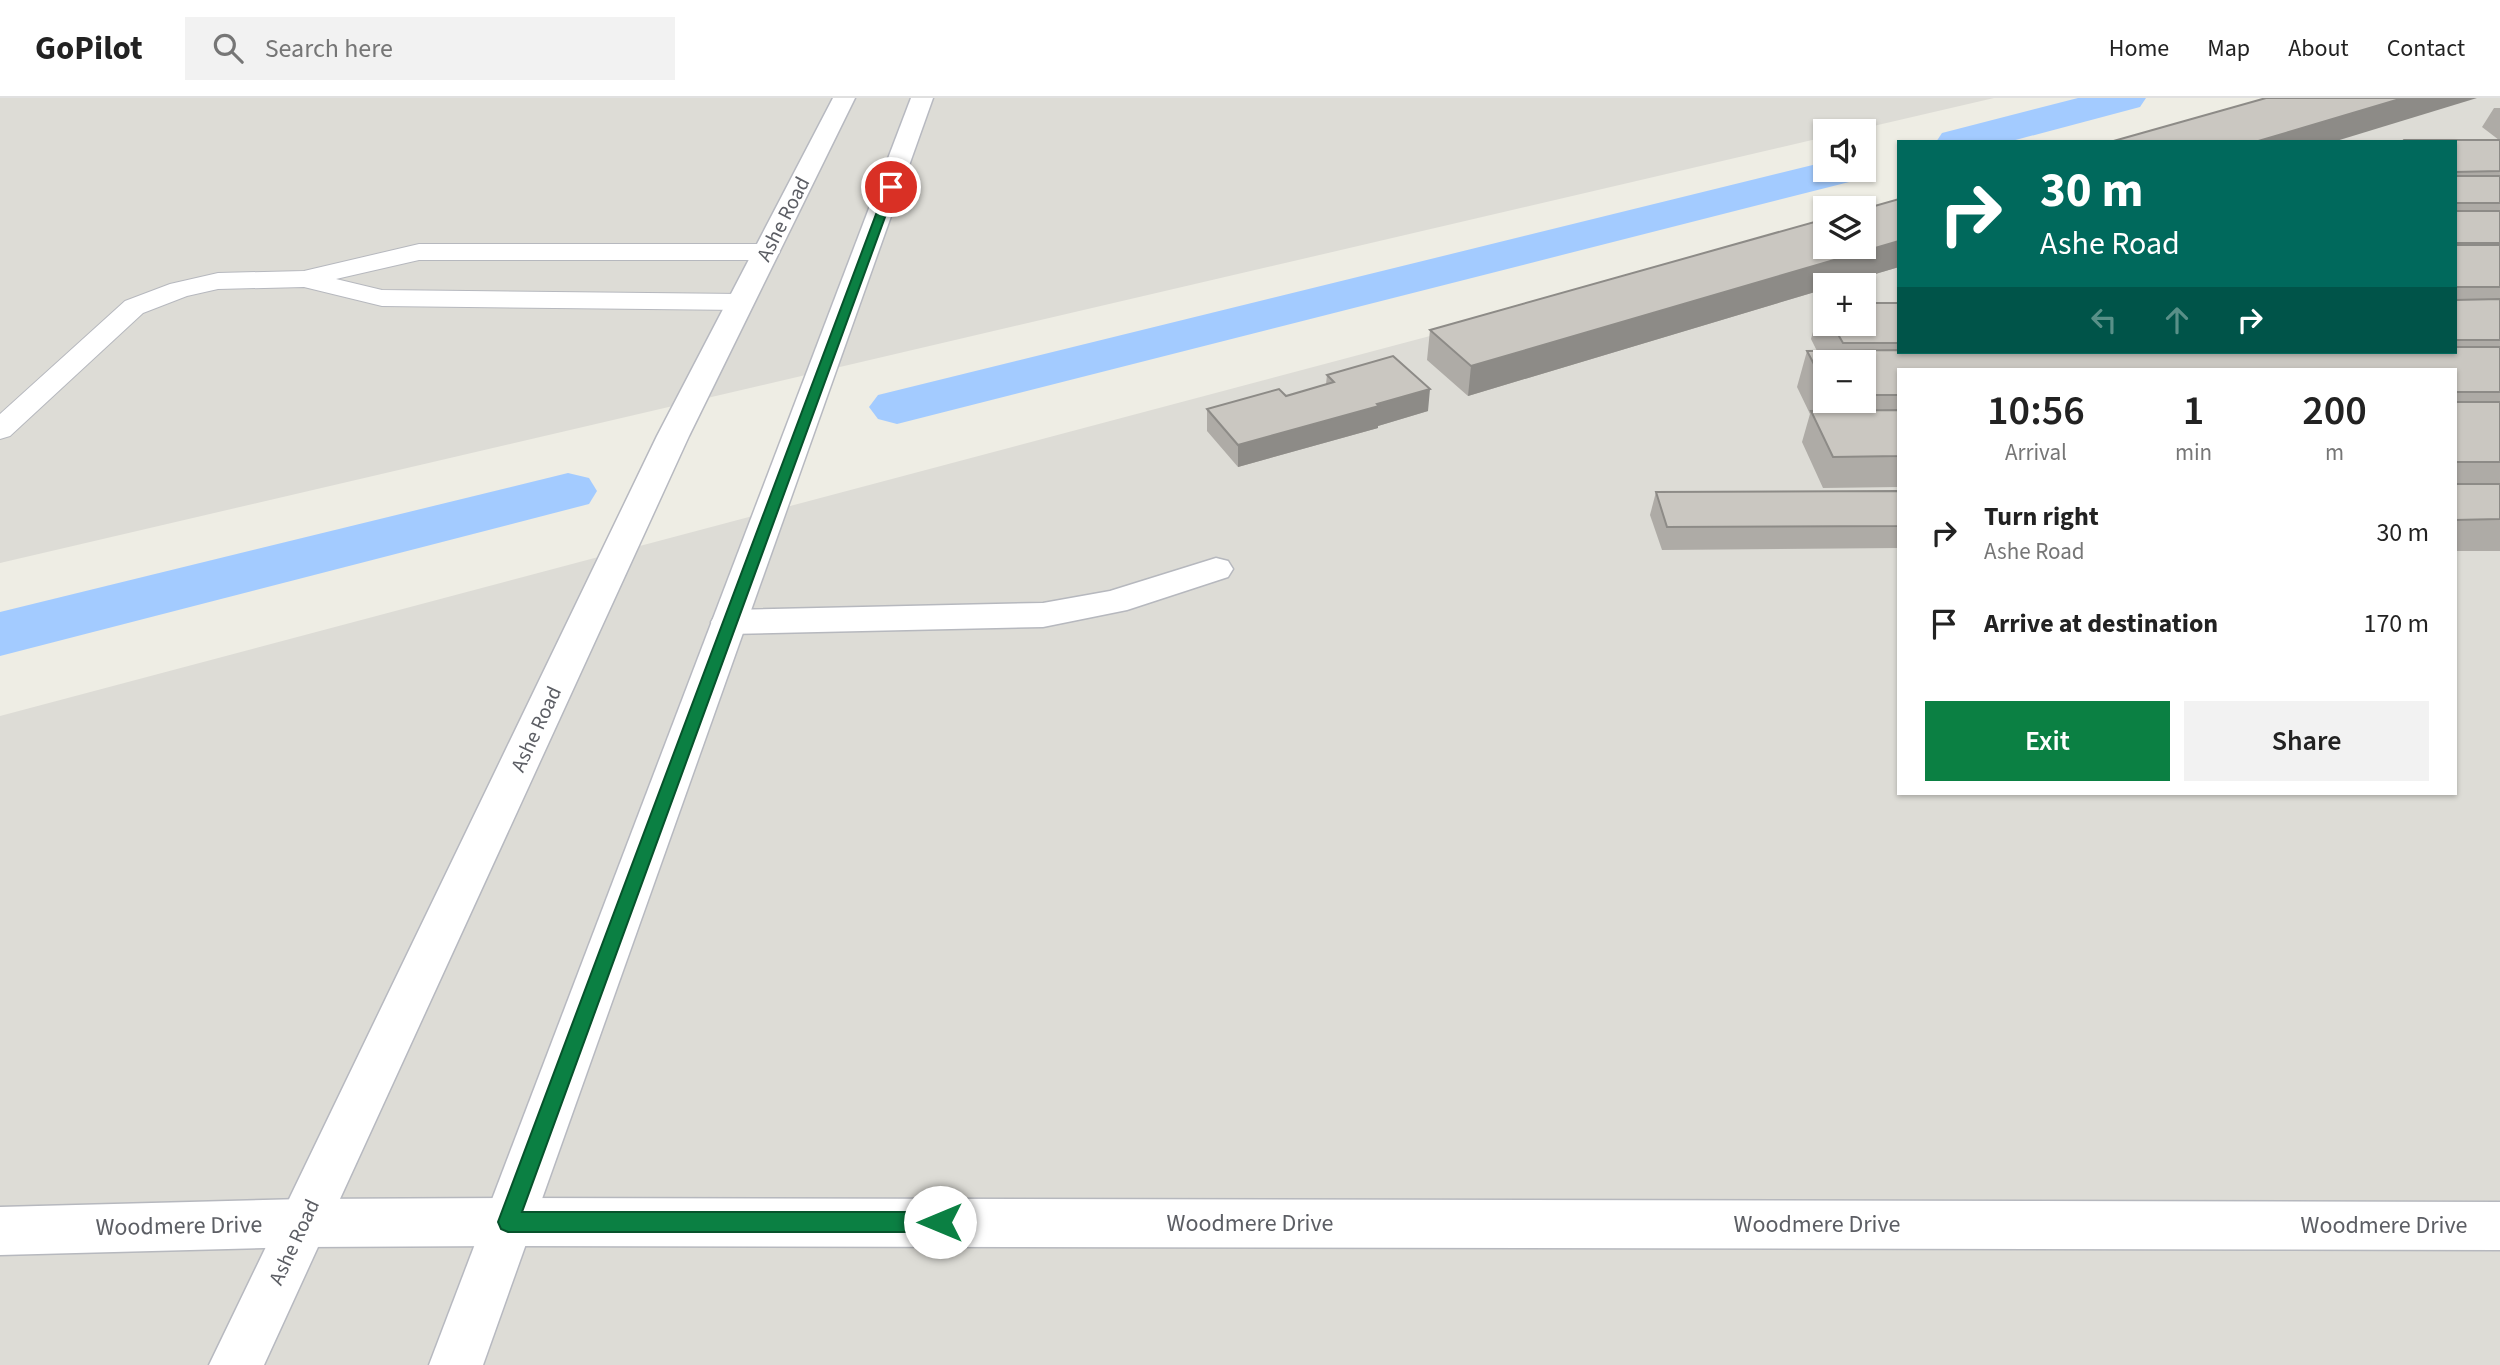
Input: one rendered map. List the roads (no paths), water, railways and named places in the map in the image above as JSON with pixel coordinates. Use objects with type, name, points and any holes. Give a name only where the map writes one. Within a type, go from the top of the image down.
[{"type":"street","name":"Ashe Road","points":[[236,1365],[673,436],[844,98]]},
{"type":"street","points":[[456,1365],[922,98]]},
{"type":"street","points":[[729,622],[1043,615],[1115,602],[1216,569]]},
{"type":"street","name":"Woodmere Drive","points":[[0,1231],[303,1223],[508,1222],[2500,1226]]},
{"type":"lane","points":[[0,430],[134,307],[179,290],[218,281],[304,279],[419,252],[767,252]]},
{"type":"lane","points":[[304,279],[382,298],[741,302]]},
{"type":"waterway","points":[[1965,140],[2126,98]]},
{"type":"waterway","points":[[897,407],[1813,178]]},
{"type":"waterway","points":[[0,634],[568,491]]}]
